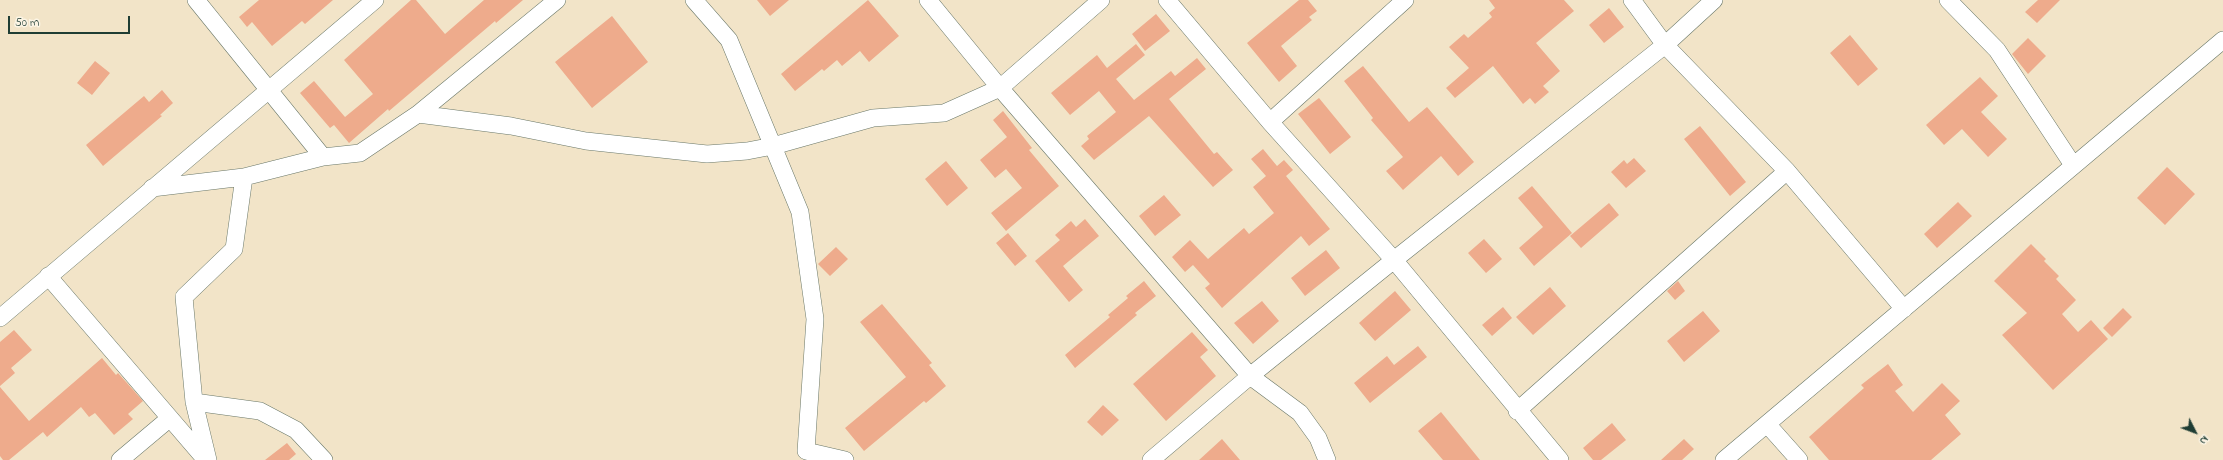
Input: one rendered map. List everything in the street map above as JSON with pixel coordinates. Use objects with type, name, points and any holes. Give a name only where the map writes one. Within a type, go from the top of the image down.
[{"type":"street","points":[[196,0],[323,157]]},
{"type":"street","points":[[0,318],[375,0]]},
{"type":"street","points":[[152,188],[244,177],[323,157],[360,153],[418,114],[558,0]]},
{"type":"street","points":[[694,0],[728,40],[800,212],[815,319],[806,451],[845,460]]},
{"type":"street","points":[[928,0],[1000,88],[1250,376],[1300,413],[1318,438],[1327,460]]},
{"type":"street","points":[[418,114],[511,126],[586,140],[707,154],[747,151],[773,146],[873,118],[944,113],[1000,88],[1101,0]]},
{"type":"street","points":[[1167,0],[1270,122],[1394,260],[1517,411],[1560,460]]},
{"type":"street","points":[[1270,122],[1405,0]]},
{"type":"street","points":[[1632,0],[1665,45],[1787,171],[1904,309]]},
{"type":"street","points":[[1151,460],[1250,376],[1665,45],[1714,0]]},
{"type":"street","points":[[1948,0],[1997,50],[2073,165]]},
{"type":"street","points":[[1724,460],[2073,165],[2222,42]]},
{"type":"street","points":[[1517,411],[1787,171]]},
{"type":"street","points":[[207,460],[194,402],[184,297],[234,249],[244,177]]},
{"type":"street","points":[[48,276],[207,460]]},
{"type":"street","points":[[194,402],[260,411],[296,430],[324,460]]},
{"type":"street","points":[[120,460],[170,418]]},
{"type":"street","points":[[1767,424],[1799,460]]},
{"type":"building","points":[[259,0],[333,0],[305,24],[302,21],[272,46],[252,22],[247,27],[239,17]]},
{"type":"building","points":[[411,0],[416,0],[445,34],[484,0],[523,0],[496,23],[495,21],[349,143],[334,125],[330,128],[300,93],[314,81],[345,117],[373,94],[344,60]]},
{"type":"building","points":[[757,0],[789,0],[770,16]]},
{"type":"building","points":[[868,0],[899,36],[869,62],[860,51],[842,66],[837,60],[824,71],[822,69],[795,91],[781,74]]},
{"type":"building","points":[[1299,0],[1308,0],[1317,11],[1309,17],[1312,20],[1281,46],[1297,66],[1279,82],[1247,43]]},
{"type":"building","points":[[1489,0],[1564,0],[1574,11],[1536,43],[1560,71],[1543,86],[1549,92],[1535,104],[1530,98],[1523,104],[1493,66],[1455,98],[1446,88],[1469,68],[1449,47],[1464,34],[1468,38],[1492,17],[1489,13],[1495,8]]},
{"type":"building","points":[[2038,0],[2060,0],[2037,23],[2025,12]]},
{"type":"building","points":[[1609,8],[1624,27],[1604,43],[1589,25]]},
{"type":"building","points":[[1156,14],[1170,31],[1145,51],[1132,34]]},
{"type":"building","points":[[612,16],[648,62],[592,108],[555,62]]},
{"type":"building","points":[[1850,35],[1878,69],[1858,86],[1830,53]]},
{"type":"building","points":[[2028,38],[2046,56],[2028,74],[2012,54]]},
{"type":"building","points":[[1136,44],[1145,55],[1116,79],[1134,100],[1171,71],[1175,76],[1197,58],[1206,69],[1169,99],[1214,154],[1217,152],[1233,170],[1213,187],[1149,116],[1094,160],[1081,146],[1089,139],[1087,136],[1116,112],[1099,91],[1070,115],[1051,93],[1097,55],[1107,68]]},
{"type":"building","points":[[95,61],[110,73],[92,95],[77,83]]},
{"type":"building","points":[[1363,66],[1409,122],[1427,107],[1474,162],[1458,176],[1441,156],[1403,190],[1386,171],[1403,157],[1371,120],[1373,118],[1344,81]]},
{"type":"building","points":[[1980,77],[1998,96],[1981,112],[2007,139],[1988,157],[1962,129],[1944,145],[1926,125]]},
{"type":"building","points":[[162,90],[173,103],[160,115],[162,116],[103,166],[86,145],[144,96],[149,102]]},
{"type":"building","points":[[1319,98],[1351,137],[1330,154],[1298,114]]},
{"type":"building","points":[[1003,111],[1032,148],[1029,150],[1059,186],[1006,231],[991,213],[1022,188],[1006,169],[995,178],[980,160],[1007,137],[993,120]]},
{"type":"building","points":[[1700,126],[1746,182],[1730,196],[1684,139]]},
{"type":"building","points":[[1263,149],[1277,166],[1284,160],[1293,170],[1286,176],[1330,229],[1309,246],[1301,236],[1222,308],[1205,288],[1210,284],[1193,265],[1185,272],[1172,257],[1190,240],[1208,259],[1244,228],[1249,234],[1274,213],[1253,187],[1266,176],[1251,159]]},
{"type":"building","points":[[1634,158],[1646,171],[1626,188],[1611,172],[1624,160],[1627,164]]},
{"type":"building","points":[[946,161],[968,188],[947,206],[925,179]]},
{"type":"building","points":[[2167,167],[2195,194],[2165,225],[2137,198]]},
{"type":"building","points":[[1532,186],[1572,233],[1534,266],[1519,248],[1543,227],[1518,198]]},
{"type":"building","points":[[1164,195],[1181,215],[1155,236],[1139,216]]},
{"type":"building","points":[[1958,202],[1972,216],[1937,248],[1924,234]]},
{"type":"building","points":[[1609,203],[1619,215],[1581,248],[1570,236]]},
{"type":"building","points":[[1085,219],[1099,236],[1063,266],[1083,290],[1069,302],[1035,261],[1060,240],[1055,235],[1071,221],[1076,227]]},
{"type":"building","points":[[1008,233],[1027,256],[1015,266],[996,243]]},
{"type":"building","points":[[1484,239],[1502,259],[1486,273],[1468,253]]},
{"type":"building","points":[[2031,244],[2046,259],[2044,261],[2059,276],[2056,279],[2076,300],[2062,314],[2078,332],[2091,320],[2108,339],[2053,390],[2002,335],[2027,313],[1994,281]]},
{"type":"building","points":[[836,247],[848,259],[830,276],[818,264]]},
{"type":"building","points":[[1326,250],[1340,268],[1305,296],[1291,278]]},
{"type":"building","points":[[1144,281],[1156,296],[1135,313],[1137,315],[1075,368],[1065,355],[1110,317],[1108,315],[1128,298],[1126,296]]},
{"type":"building","points":[[1678,281],[1685,291],[1675,300],[1667,291]]},
{"type":"building","points":[[1550,287],[1566,306],[1533,335],[1516,317]]},
{"type":"building","points":[[1395,291],[1411,310],[1375,341],[1359,323]]},
{"type":"building","points":[[1262,301],[1279,321],[1253,344],[1234,323]]},
{"type":"building","points":[[882,304],[932,363],[929,365],[946,386],[926,403],[924,401],[864,451],[845,428],[906,377],[860,322]]},
{"type":"building","points":[[1503,307],[1512,318],[1492,336],[1482,325]]},
{"type":"building","points":[[2123,308],[2132,317],[2112,337],[2103,328]]},
{"type":"building","points":[[1703,311],[1720,331],[1684,362],[1667,341]]},
{"type":"building","points":[[14,330],[32,350],[11,368],[15,373],[0,386],[0,342]]},
{"type":"building","points":[[1192,332],[1208,350],[1200,357],[1216,376],[1166,421],[1133,384]]},
{"type":"building","points":[[1418,346],[1427,357],[1370,403],[1354,383],[1387,356],[1394,365]]},
{"type":"building","points":[[102,358],[116,375],[118,373],[143,401],[128,414],[133,419],[114,435],[95,413],[89,417],[81,407],[47,437],[43,432],[9,460],[3,460],[0,456],[0,387],[29,421]]},
{"type":"building","points":[[1888,364],[1903,385],[1895,391],[1913,412],[1942,383],[1960,401],[1945,415],[1961,434],[1931,460],[1829,460],[1809,437],[1864,388],[1861,385]]},
{"type":"building","points":[[1103,405],[1119,420],[1102,436],[1087,422]]},
{"type":"building","points":[[1441,412],[1480,460],[1443,460],[1418,431]]},
{"type":"building","points":[[1612,423],[1626,440],[1601,460],[1593,460],[1583,448]]},
{"type":"building","points":[[1222,439],[1240,460],[1199,460]]},
{"type":"building","points":[[1684,439],[1694,449],[1682,460],[1661,460]]},
{"type":"building","points":[[287,443],[296,454],[289,460],[265,460]]}]
